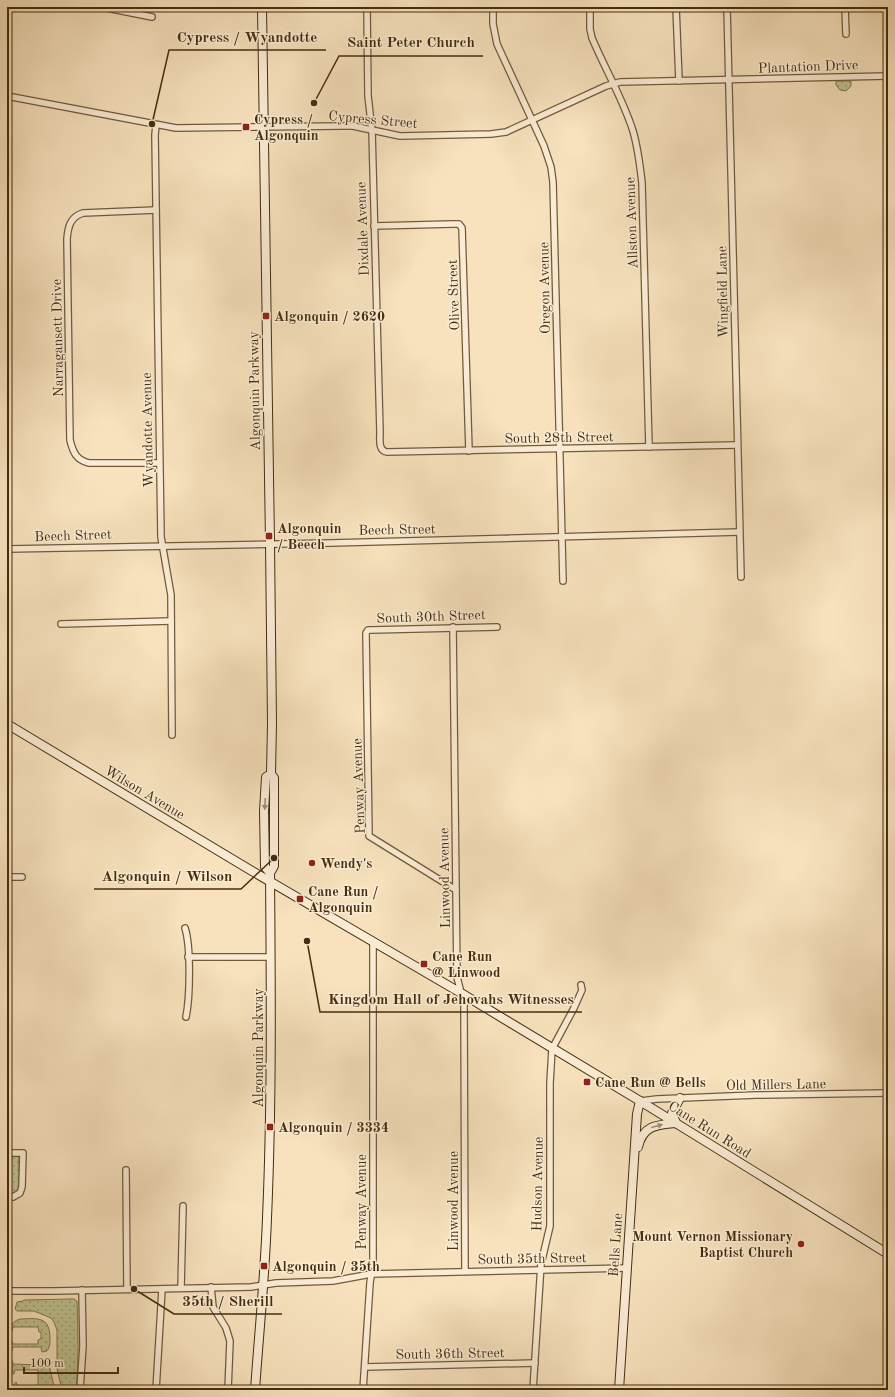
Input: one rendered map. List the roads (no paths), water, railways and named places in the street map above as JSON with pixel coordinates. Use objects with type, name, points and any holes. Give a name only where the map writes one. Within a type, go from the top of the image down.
[{"type":"main road","name":"Algonquin Parkway","points":[[255,1390],[267,1219],[271,1026],[270,873],[274,866],[274,778],[271,774],[272,723],[270,543],[262,7]]},
{"type":"main road","name":"Wilson Avenue","points":[[7,724],[270,882]]},
{"type":"main road","name":"Cane Run Road","points":[[270,882],[461,993],[676,1123],[888,1254]]},
{"type":"main road","points":[[634,1163],[640,1138],[646,1130],[655,1126],[676,1123],[672,1113],[680,1098]]},
{"type":"main road","name":"Bells Lane","points":[[619,1390],[637,1114],[640,1101]]},
{"type":"street","points":[[102,7],[152,17]]},
{"type":"street","name":"Dixdale Avenue","points":[[367,7],[368,86],[372,131],[380,447],[382,450]]},
{"type":"street","name":"Oregon Avenue","points":[[493,7],[493,24],[497,44],[548,155],[553,182],[563,581]]},
{"type":"street","name":"Allston Avenue","points":[[590,7],[590,29],[592,38],[634,132],[641,168],[649,447]]},
{"type":"street","points":[[676,7],[679,81]]},
{"type":"street","name":"Wingfield Lane","points":[[727,7],[740,577]]},
{"type":"street","points":[[845,7],[846,34]]},
{"type":"street","name":"Plantation Drive","points":[[728,79],[888,76]]},
{"type":"street","name":"Cypress Street","points":[[7,96],[156,125],[183,128],[353,126],[400,136],[491,134],[506,132],[606,86],[620,82],[728,79]]},
{"type":"street","name":"Wyandotte Avenue","points":[[156,125],[159,463],[161,536],[170,590],[172,621],[172,735]]},
{"type":"street","name":"Narragansett Drive","points":[[156,210],[83,213],[75,216],[69,225],[67,239],[70,440],[72,450],[79,459],[89,463],[159,463]]},
{"type":"street","name":"Olive Street","points":[[374,226],[459,224],[462,228],[469,451]]},
{"type":"street","name":"South 28th Street","points":[[382,450],[387,452],[469,451],[737,445]]},
{"type":"street","name":"Beech Street","points":[[7,549],[739,532]]},
{"type":"street","points":[[61,624],[172,621]]},
{"type":"street","name":"South 30th Street","points":[[366,633],[368,630],[497,626]]},
{"type":"street","name":"Linwood Avenue","points":[[453,627],[457,977],[464,1005],[465,1272]]},
{"type":"street","name":"Penway Avenue","points":[[366,633],[369,836],[456,890]]},
{"type":"street","points":[[7,877],[22,877]]},
{"type":"street","points":[[185,928],[188,944],[188,1000],[186,1017]]},
{"type":"street","name":"Penway Avenue","points":[[363,1390],[371,1274],[373,1264],[373,942]]},
{"type":"street","points":[[188,957],[270,957]]},
{"type":"street","points":[[552,1049],[574,1008],[582,990],[582,986]]},
{"type":"street","name":"Hudson Avenue","points":[[533,1390],[540,1270],[550,1226],[550,1083],[552,1049]]},
{"type":"street","name":"Old Millers Lane","points":[[640,1101],[657,1098],[888,1093]]},
{"type":"street","points":[[7,1153],[23,1153],[22,1187],[20,1193],[13,1197],[7,1196]]},
{"type":"street","points":[[126,1170],[127,1290]]},
{"type":"street","points":[[182,1288],[183,1206]]},
{"type":"street","name":"South 35th Street","points":[[7,1291],[251,1287],[297,1282],[333,1281],[371,1274],[627,1268]]},
{"type":"street","points":[[211,1288],[213,1307],[226,1328],[230,1341],[228,1390]]},
{"type":"street","points":[[156,1390],[162,1289]]},
{"type":"street","points":[[80,1390],[83,1346],[82,1290]]},
{"type":"street","name":"South 36th Street","points":[[365,1366],[535,1363]]},
{"type":"place","name":"Saint Peter Church","points":[[314,103]]},
{"type":"place","name":"Cypress / Wyandotte","points":[[152,124]]},
{"type":"place","name":"Cypress / Algonquin","points":[[246,127]]},
{"type":"place","name":"Algonquin / 2620","points":[[266,316]]},
{"type":"place","name":"Algonquin / Beech","points":[[269,536]]},
{"type":"place","name":"Algonquin / Wilson","points":[[274,858]]},
{"type":"place","name":"Wendy's","points":[[312,863]]},
{"type":"place","name":"Cane Run / Algonquin","points":[[300,899]]},
{"type":"place","name":"Kingdom Hall of Jehovahs Witnesses","points":[[307,941]]},
{"type":"place","name":"Cane Run @ Linwood","points":[[424,964]]},
{"type":"place","name":"Cane Run @ Bells","points":[[587,1082]]},
{"type":"place","name":"Algonquin / 3334","points":[[270,1127]]},
{"type":"place","name":"Mount Vernon Missionary Baptist Church","points":[[801,1244]]},
{"type":"place","name":"Algonquin / 35th","points":[[264,1266]]},
{"type":"place","name":"35th / Sherill","points":[[134,1289]]}]
